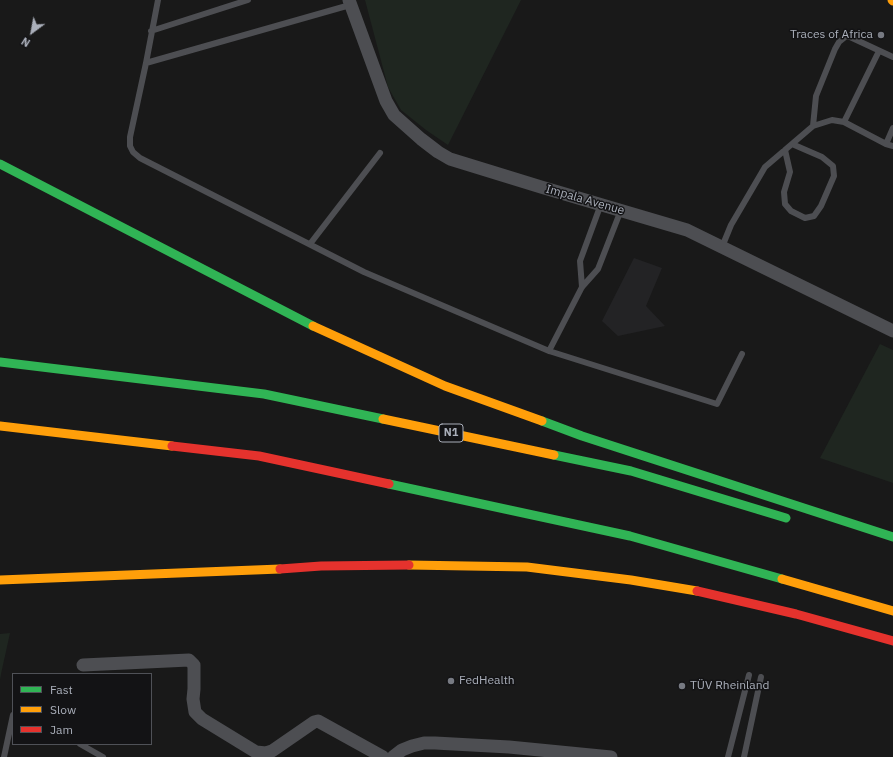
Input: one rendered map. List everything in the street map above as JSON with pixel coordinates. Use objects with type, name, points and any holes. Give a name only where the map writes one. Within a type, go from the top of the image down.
[{"type":"highway","points":[[0,164],[312,325],[445,386],[582,436],[893,537]]},
{"type":"highway","name":"N1","points":[[0,362],[264,394],[631,471],[796,521]]},
{"type":"highway","points":[[0,426],[260,456],[630,536],[893,611]]},
{"type":"highway","points":[[0,580],[321,566],[406,564],[527,567],[631,580],[704,592],[796,614],[893,641]]},
{"type":"street","name":"Impala Avenue","points":[[350,3],[386,101],[394,115],[420,139],[438,152],[450,159],[687,230],[893,331]]},
{"type":"street","points":[[83,665],[189,660],[194,664],[193,699],[195,712],[202,719],[256,752],[266,754],[272,751],[314,722],[318,721],[383,757]]},
{"type":"street","points":[[393,757],[402,750],[424,743],[509,747],[611,757]]},
{"type":"lane","points":[[158,0],[130,137],[130,146],[133,152],[140,158],[364,272],[549,351],[717,404],[742,354]]},
{"type":"lane","points":[[151,31],[248,0]]},
{"type":"lane","points":[[146,63],[350,3]]},
{"type":"lane","points":[[813,126],[816,96],[834,49],[839,42],[846,36],[893,57]]},
{"type":"lane","points":[[844,122],[879,51]]},
{"type":"lane","points":[[722,247],[732,225],[765,167],[813,126],[832,120],[844,122],[886,144],[893,146]]},
{"type":"lane","points":[[886,144],[893,128]]},
{"type":"lane","points":[[785,150],[790,172],[784,192],[785,204],[791,211],[805,218],[814,216],[821,206],[834,176],[833,166],[822,157],[792,144]]},
{"type":"lane","points":[[310,244],[380,153]]},
{"type":"lane","points":[[582,286],[580,261],[601,204]]},
{"type":"lane","points":[[549,351],[582,286],[598,269],[621,210]]},
{"type":"lane","points":[[728,757],[748,675]]},
{"type":"lane","points":[[744,757],[761,677]]},
{"type":"lane","points":[[4,757],[12,720]]},
{"type":"lane","points":[[82,745],[103,757]]},
{"type":"shaded area","points":[[365,0],[521,0],[448,145],[401,110],[388,87]]},
{"type":"shaded area","points":[[634,258],[662,268],[646,306],[665,326],[618,336],[602,321]]},
{"type":"shaded area","points":[[880,344],[893,350],[893,483],[820,458]]},
{"type":"shaded area","points":[[10,633],[1,674],[0,680],[0,634]]},
{"type":"traffic: fast","points":[[0,164],[313,326]]},
{"type":"traffic: fast","points":[[0,362],[264,394],[383,419]]},
{"type":"traffic: fast","points":[[542,421],[582,436],[893,537]]},
{"type":"traffic: fast","points":[[554,455],[631,471],[786,518]]},
{"type":"traffic: fast","points":[[389,484],[630,536],[782,579]]},
{"type":"traffic: slow","points":[[313,326],[445,386],[542,421]]},
{"type":"traffic: slow","points":[[383,419],[554,455]]},
{"type":"traffic: slow","points":[[0,426],[172,446]]},
{"type":"traffic: slow","points":[[409,565],[527,567],[631,580],[697,591]]},
{"type":"traffic: slow","points":[[0,580],[280,569]]},
{"type":"traffic: slow","points":[[782,579],[893,611]]},
{"type":"traffic: jam","points":[[172,446],[259,456],[389,484]]},
{"type":"traffic: jam","points":[[280,569],[321,566],[409,565]]},
{"type":"traffic: jam","points":[[697,591],[796,614],[893,641]]},
{"type":"place","name":"Traces of Africa","points":[[881,35]]},
{"type":"place","name":"FedHealth","points":[[451,681]]},
{"type":"place","name":"TÜV Rheinland","points":[[682,686]]}]
